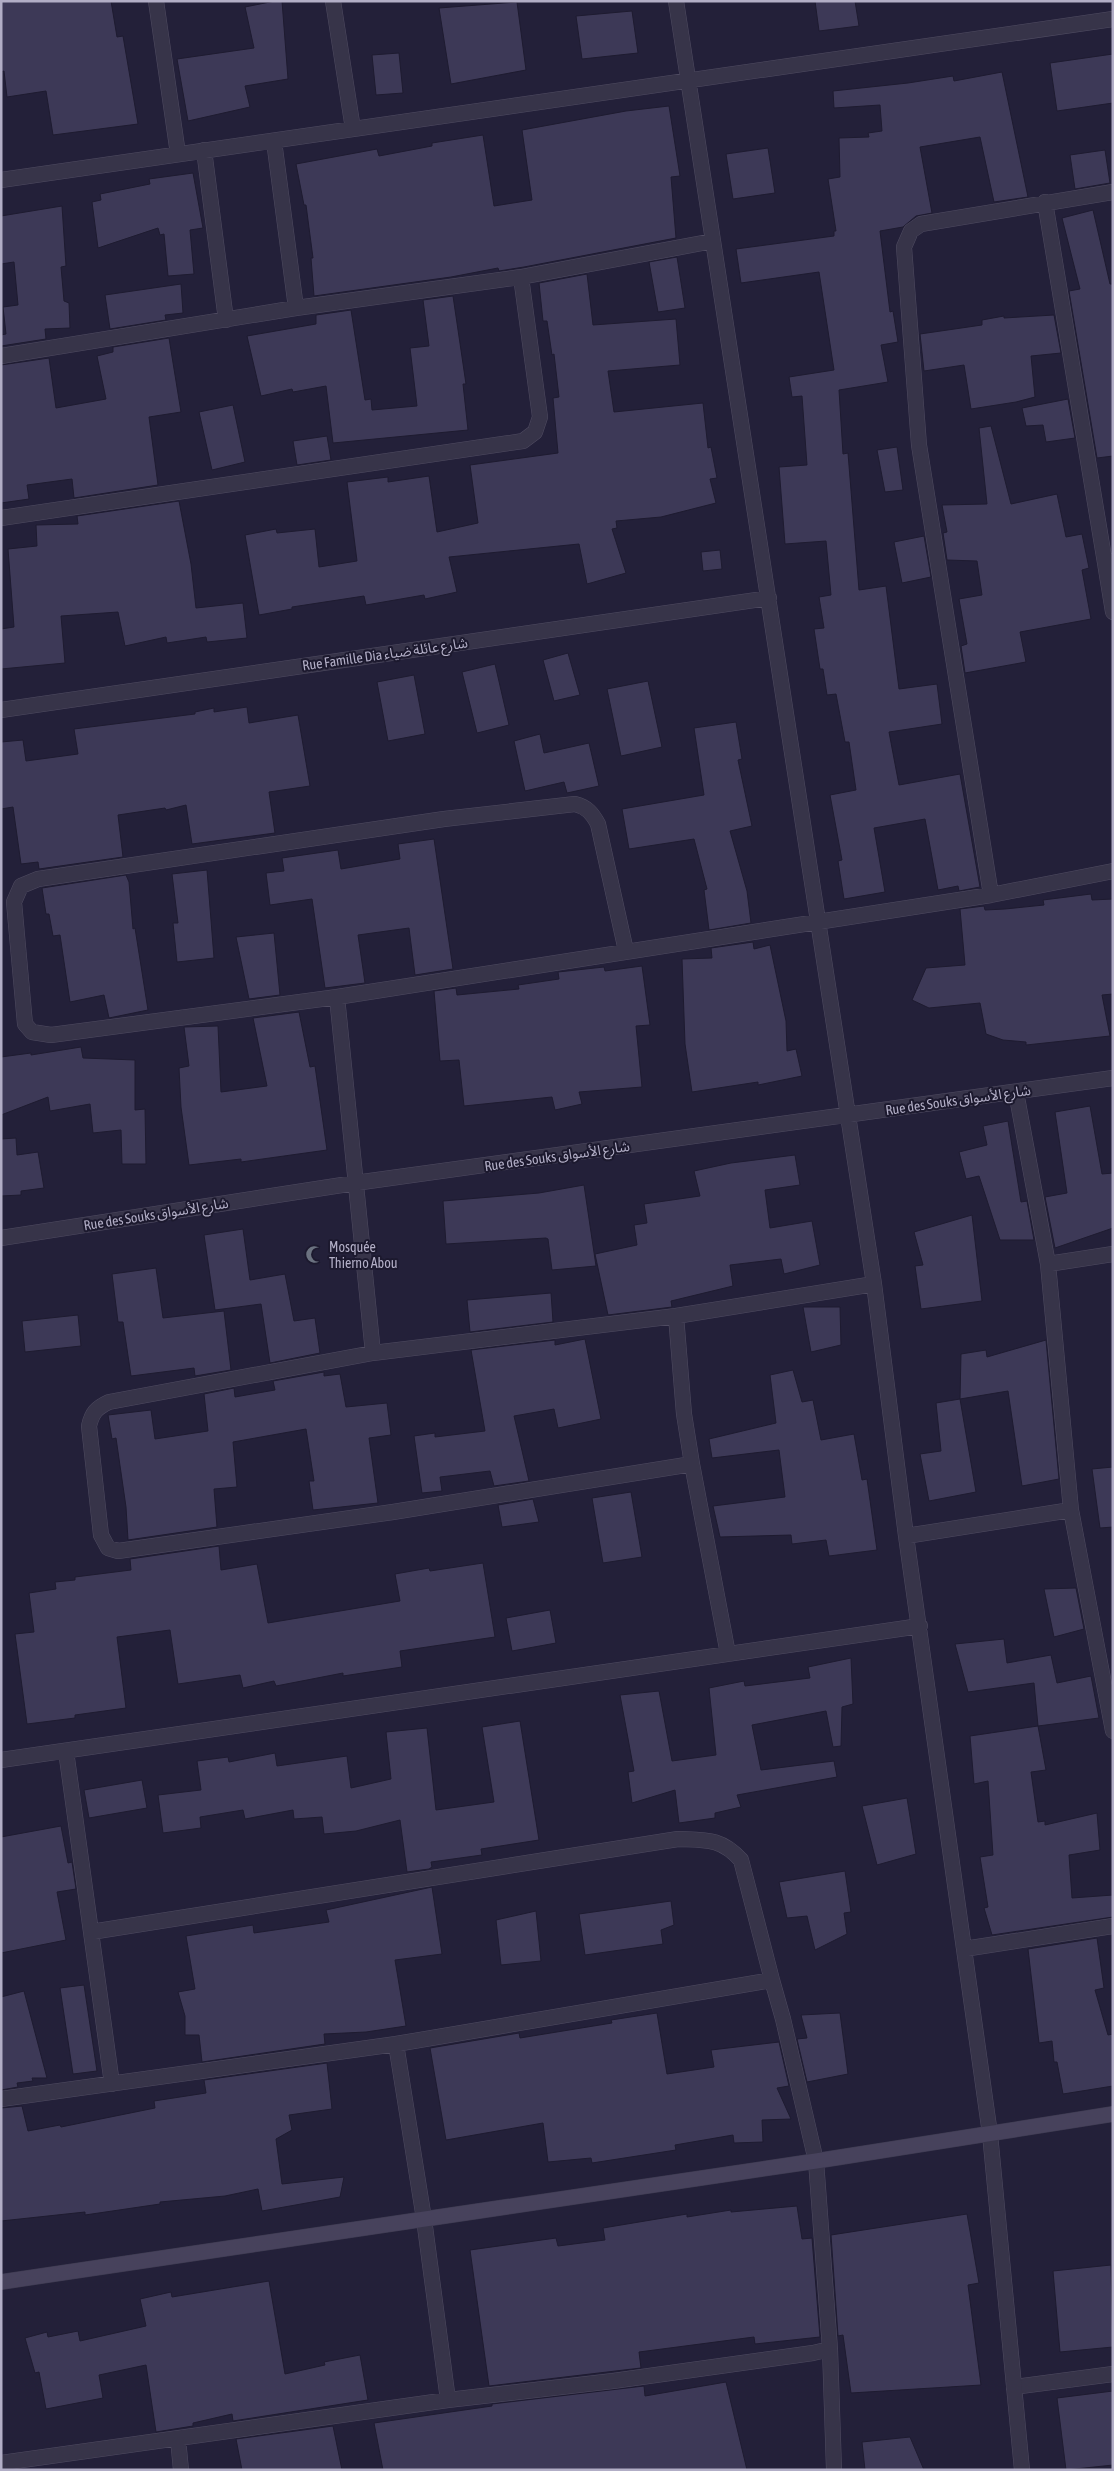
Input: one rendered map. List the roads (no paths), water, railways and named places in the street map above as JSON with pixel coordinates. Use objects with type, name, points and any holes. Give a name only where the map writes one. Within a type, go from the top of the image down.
[{"type":"main road","points":[[1,2282],[816,2161],[1113,2114]]},
{"type":"street","points":[[156,1],[178,154]]},
{"type":"street","points":[[333,1],[353,129]]},
{"type":"street","points":[[676,1],[850,1116],[874,1284],[906,1536],[990,2134],[1022,2470]]},
{"type":"street","points":[[1,180],[1113,19]]},
{"type":"street","points":[[274,141],[296,308]]},
{"type":"street","points":[[204,150],[226,320]]},
{"type":"street","points":[[991,895],[919,445],[904,247],[911,231],[921,224],[1113,192]]},
{"type":"street","points":[[1045,202],[1109,562],[1113,612]]},
{"type":"street","points":[[1,356],[296,308],[521,276],[713,241]]},
{"type":"street","points":[[1,518],[523,441],[535,432],[540,417],[521,276]]},
{"type":"street","name":"Rue Famille Dia شارع عائلة ضياء","points":[[1,710],[769,598]]},
{"type":"street","points":[[626,951],[598,824],[591,812],[584,806],[575,804],[444,819],[38,879],[21,886],[14,902],[25,1024],[32,1032],[51,1036],[337,997],[991,895],[1113,871]]},
{"type":"street","points":[[337,997],[373,1353]]},
{"type":"street","name":"Rue des Souks شارع الأسواق","points":[[1,1238],[355,1183],[850,1116],[1113,1078]]},
{"type":"street","points":[[1016,1092],[1048,1264],[1071,1510],[1113,1731]]},
{"type":"street","points":[[1048,1264],[1113,1254]]},
{"type":"street","points":[[692,1464],[393,1512],[118,1551],[108,1548],[101,1535],[89,1426],[92,1414],[99,1406],[109,1402],[373,1353],[676,1316],[874,1284]]},
{"type":"street","points":[[676,1316],[684,1414],[728,1654]]},
{"type":"street","points":[[906,1536],[1071,1510]]},
{"type":"street","points":[[1,1760],[920,1626]]},
{"type":"street","points":[[66,1750],[112,2084]]},
{"type":"street","points":[[91,1932],[678,1839],[713,1840],[730,1849],[741,1860],[784,2019],[816,2161],[830,2348],[834,2470]]},
{"type":"street","points":[[964,1950],[1113,1926]]},
{"type":"street","points":[[1,2099],[396,2044],[772,1980]]},
{"type":"street","points":[[396,2044],[424,2219],[448,2400]]},
{"type":"street","points":[[1,2464],[448,2400],[622,2380],[813,2353],[830,2348]]},
{"type":"street","points":[[1014,2388],[1113,2374]]},
{"type":"street","points":[[178,2439],[181,2470]]},
{"type":"place","name":"Mosquée Thierno Abou","points":[[315,1255]]}]
